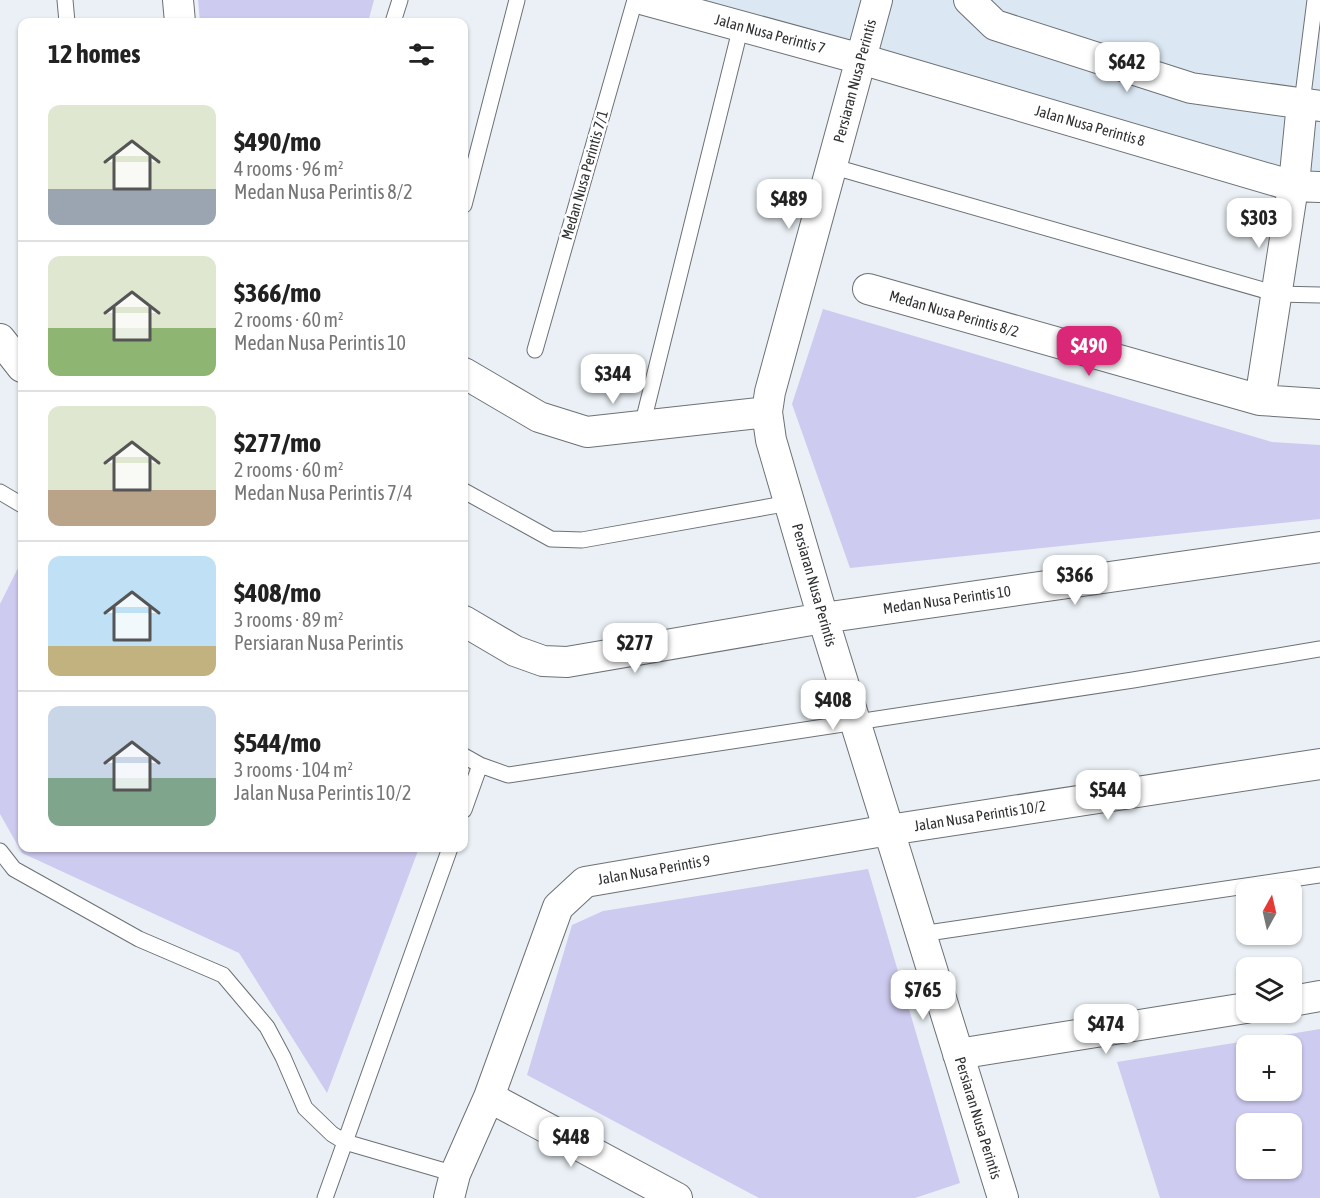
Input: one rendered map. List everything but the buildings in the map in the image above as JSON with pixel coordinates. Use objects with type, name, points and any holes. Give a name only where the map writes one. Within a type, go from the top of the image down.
[{"type":"street","points":[[178,0],[180,18]]},
{"type":"street","name":"Jalan Nusa Perintis 7","points":[[645,0],[861,59]]},
{"type":"street","name":"Persiaran Nusa Perintis","points":[[877,0],[770,392],[767,412],[771,440],[823,618],[1003,1198]]},
{"type":"street","points":[[969,0],[995,25],[1191,88],[1311,104],[1307,187],[1276,294],[1260,400]]},
{"type":"street","name":"Jalan Nusa Perintis 8","points":[[861,59],[1307,187]]},
{"type":"street","name":"Medan Nusa Perintis 8/2","points":[[868,289],[1260,400],[1320,404]]},
{"type":"street","points":[[0,339],[18,362]]},
{"type":"street","points":[[468,376],[539,417],[587,432],[767,412]]},
{"type":"street","name":"Medan Nusa Perintis 10","points":[[468,623],[515,651],[543,661],[567,662],[823,618],[1320,546]]},
{"type":"street","name":"Jalan Nusa Perintis 10/2","points":[[889,830],[1320,764]]},
{"type":"street","name":"Jalan Nusa Perintis 9","points":[[452,1186],[489,1097],[558,907],[585,882],[889,830]]},
{"type":"street","points":[[1302,999],[1320,996]]},
{"type":"street","points":[[958,1054],[1236,1010]]},
{"type":"street","points":[[489,1097],[676,1198]]},
{"type":"lane","points":[[65,0],[67,18]]},
{"type":"lane","points":[[394,18],[400,0]]},
{"type":"lane","points":[[468,190],[517,0]]},
{"type":"lane","name":"Medan Nusa Perintis 7/1","points":[[535,350],[635,0]]},
{"type":"lane","points":[[1311,104],[1315,0]]},
{"type":"lane","points":[[642,426],[741,26]]},
{"type":"lane","points":[[831,166],[1276,294],[1320,295]]},
{"type":"lane","points":[[0,492],[18,503]]},
{"type":"lane","points":[[468,493],[551,539],[582,540],[790,503]]},
{"type":"lane","points":[[468,758],[508,775],[1122,682],[1320,649]]},
{"type":"lane","points":[[468,799],[480,765]]},
{"type":"lane","points":[[0,851],[14,869],[139,939],[223,975],[267,1027],[305,1108],[332,1134],[345,1142],[452,1186]]},
{"type":"lane","points":[[325,1198],[449,852]]},
{"type":"lane","points":[[921,934],[1320,875]]},
{"type":"shaded area","points":[[198,0],[374,0],[369,18],[200,18]]},
{"type":"shaded area","points":[[690,0],[1320,0],[1320,175],[1295,174]]},
{"type":"shaded area","points":[[823,309],[1272,442],[1320,445],[1320,519],[850,568],[792,404]]},
{"type":"shaded area","points":[[18,568],[18,846],[0,814],[0,604]]},
{"type":"shaded area","points":[[417,852],[327,1093],[239,953],[22,853]]},
{"type":"shaded area","points":[[868,869],[960,1183],[915,1198],[759,1198],[527,1075],[572,925],[603,911]]},
{"type":"shaded area","points":[[1320,1029],[1320,1198],[1160,1198],[1117,1062],[1236,1043],[1236,1101],[1302,1101],[1302,1035],[1283,1035]]}]
